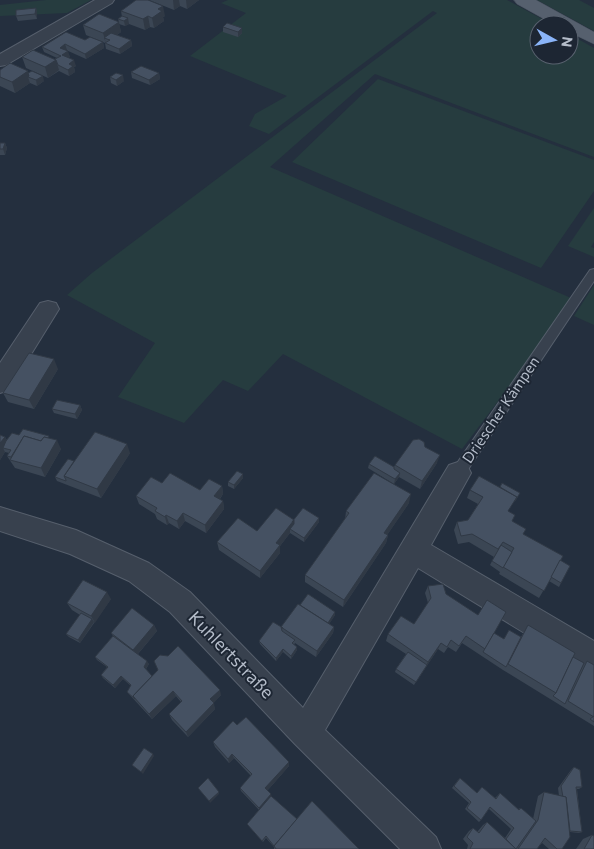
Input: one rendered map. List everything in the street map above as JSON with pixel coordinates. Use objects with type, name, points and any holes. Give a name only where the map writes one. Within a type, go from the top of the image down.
[{"type":"main road","points":[[522,0],[550,15]]},
{"type":"main road","points":[[579,31],[594,39]]},
{"type":"street","points":[[0,61],[106,0]]},
{"type":"street","points":[[0,383],[48,309]]},
{"type":"street","name":"Driescher Kämpen","points":[[306,733],[458,473]]},
{"type":"street","name":"Kuhlertstraße","points":[[0,518],[76,543],[139,572],[180,602],[306,733],[424,849]]},
{"type":"street","points":[[412,549],[593,657]]},
{"type":"lane","name":"Driescher Kämpen","points":[[458,473],[594,273]]},
{"type":"green space","points":[[46,0],[91,0],[67,13],[0,16],[0,5]]},
{"type":"green space","points":[[228,0],[507,0],[535,15],[529,15],[529,65],[579,65],[579,40],[594,48],[594,157],[375,74],[270,167],[571,298],[532,356],[462,449],[283,354],[248,391],[223,380],[184,423],[118,397],[155,343],[67,295],[92,273],[437,13],[433,11],[269,134],[249,126],[255,114],[287,96],[190,56],[246,13],[221,3]]},
{"type":"green space","points":[[537,0],[579,0],[594,8],[594,31],[579,23],[579,15],[565,15]]},
{"type":"green space","points":[[378,79],[594,160],[594,191],[541,268],[292,162]]},
{"type":"green space","points":[[594,208],[594,242],[591,247],[594,248],[594,257],[568,246]]},
{"type":"green space","points":[[594,285],[594,325],[574,316]]},
{"type":"building","points":[[136,0],[148,0],[163,6],[158,9],[162,11],[152,18],[148,16],[143,19],[121,11]]},
{"type":"building","points":[[36,8],[35,14],[16,16],[16,10]]},
{"type":"building","points":[[99,14],[119,22],[103,33],[83,25]]},
{"type":"building","points":[[122,16],[128,18],[124,21],[118,19]]},
{"type":"building","points":[[227,23],[242,28],[238,32],[223,27]]},
{"type":"building","points":[[66,32],[85,40],[90,37],[103,42],[85,54],[65,44],[60,48],[68,51],[62,55],[74,60],[69,64],[73,66],[68,70],[58,65],[55,59],[61,56],[42,47]]},
{"type":"building","points":[[111,33],[131,40],[119,49],[105,43],[110,40],[104,38]]},
{"type":"building","points":[[33,50],[56,60],[45,67],[22,57]]},
{"type":"building","points":[[10,63],[28,71],[12,82],[0,77],[0,70]]},
{"type":"building","points":[[141,66],[159,73],[149,80],[131,72]]},
{"type":"building","points":[[32,71],[43,76],[36,80],[28,77],[28,73]]},
{"type":"building","points":[[116,73],[123,75],[116,80],[110,77]]},
{"type":"building","points":[[0,143],[5,143],[3,149],[0,149]]},
{"type":"building","points":[[29,353],[54,359],[29,400],[3,393]]},
{"type":"building","points":[[57,400],[80,405],[75,414],[52,409]]},
{"type":"building","points":[[23,429],[49,436],[48,438],[44,437],[41,441],[24,436],[11,457],[7,456],[11,450],[3,448],[6,441],[12,433],[19,435]]},
{"type":"building","points":[[95,432],[127,444],[97,489],[64,476]]},
{"type":"building","points":[[0,435],[5,437],[0,443]]},
{"type":"building","points":[[24,436],[41,441],[44,437],[57,440],[41,468],[10,460]]},
{"type":"building","points":[[419,439],[424,442],[425,447],[440,455],[422,481],[395,465],[413,440]]},
{"type":"building","points":[[375,456],[394,467],[400,473],[395,479],[369,464]]},
{"type":"building","points":[[68,459],[74,461],[64,476],[66,481],[55,477]]},
{"type":"building","points":[[237,471],[243,474],[234,485],[228,482]]},
{"type":"building","points":[[170,473],[200,490],[209,479],[222,486],[214,496],[223,501],[205,525],[183,513],[177,521],[166,515],[165,517],[155,511],[157,508],[136,496],[151,477],[162,483]]},
{"type":"building","points":[[374,473],[411,494],[384,533],[388,535],[344,600],[305,575],[349,513],[346,511]]},
{"type":"building","points":[[479,476],[517,497],[508,511],[515,515],[512,521],[526,529],[523,534],[563,556],[544,591],[503,567],[514,548],[503,542],[498,549],[472,534],[461,536],[457,522],[468,520],[483,497],[470,490]]},
{"type":"building","points":[[502,483],[520,493],[515,501],[517,497],[500,487]]},
{"type":"building","points":[[276,508],[294,520],[276,543],[280,545],[260,571],[217,542],[238,518],[257,531]]},
{"type":"building","points":[[303,508],[319,518],[304,538],[290,529],[294,524],[294,520],[292,522]]},
{"type":"building","points":[[501,545],[512,552],[503,568],[492,561]]},
{"type":"building","points":[[560,560],[570,566],[561,583],[551,577]]},
{"type":"building","points":[[83,580],[107,592],[91,616],[67,603]]},
{"type":"building","points":[[443,584],[446,594],[478,615],[487,600],[506,612],[485,649],[466,636],[459,646],[451,640],[447,647],[441,643],[428,662],[388,634],[401,616],[414,624],[431,598],[428,586]]},
{"type":"building","points":[[308,594],[335,612],[328,623],[300,605]]},
{"type":"building","points":[[298,604],[334,627],[317,651],[281,627]]},
{"type":"building","points":[[132,608],[154,625],[133,650],[111,633]]},
{"type":"building","points":[[81,613],[92,619],[78,640],[66,634]]},
{"type":"building","points":[[273,622],[283,628],[281,627],[282,631],[295,640],[292,643],[297,647],[291,656],[283,649],[276,658],[259,641]]},
{"type":"building","points":[[528,625],[575,653],[556,693],[508,664]]},
{"type":"building","points":[[509,630],[521,637],[506,667],[483,652],[494,633],[504,639]]},
{"type":"building","points":[[113,636],[147,661],[144,667],[152,676],[133,696],[135,699],[127,692],[131,685],[121,676],[113,685],[101,675],[108,667],[95,657]]},
{"type":"building","points":[[178,646],[220,690],[210,699],[214,703],[186,732],[169,714],[182,701],[173,691],[149,714],[133,696],[158,670],[154,661],[160,655],[168,656]]},
{"type":"building","points":[[408,652],[427,665],[416,682],[396,669]]},
{"type":"building","points":[[573,657],[584,663],[565,704],[553,696]]},
{"type":"building","points":[[587,661],[594,665],[594,717],[568,701]]},
{"type":"building","points":[[246,717],[289,762],[265,788],[271,794],[259,808],[240,788],[252,774],[232,754],[228,759],[213,742],[233,721],[237,725]]},
{"type":"building","points":[[144,748],[153,754],[141,772],[132,765]]},
{"type":"building","points":[[574,767],[580,770],[582,787],[576,787],[582,832],[570,831],[566,797],[563,797],[561,786]]},
{"type":"building","points":[[208,778],[219,792],[209,801],[198,788]]},
{"type":"building","points":[[460,778],[477,793],[482,787],[496,799],[500,793],[519,810],[521,808],[536,821],[516,849],[506,839],[514,828],[490,807],[481,820],[467,808],[471,802],[454,786]]},
{"type":"building","points":[[544,792],[566,797],[570,837],[562,849],[557,849],[545,838],[537,849],[518,849],[538,820]]},
{"type":"building","points":[[271,796],[297,819],[274,846],[266,836],[262,841],[247,824]]},
{"type":"building","points":[[312,801],[359,849],[276,849],[274,846]]},
{"type":"building","points":[[487,822],[516,849],[470,849],[473,843],[467,837],[473,828],[479,833]]},
{"type":"building","points":[[592,835],[594,836],[594,849],[584,849]]}]
